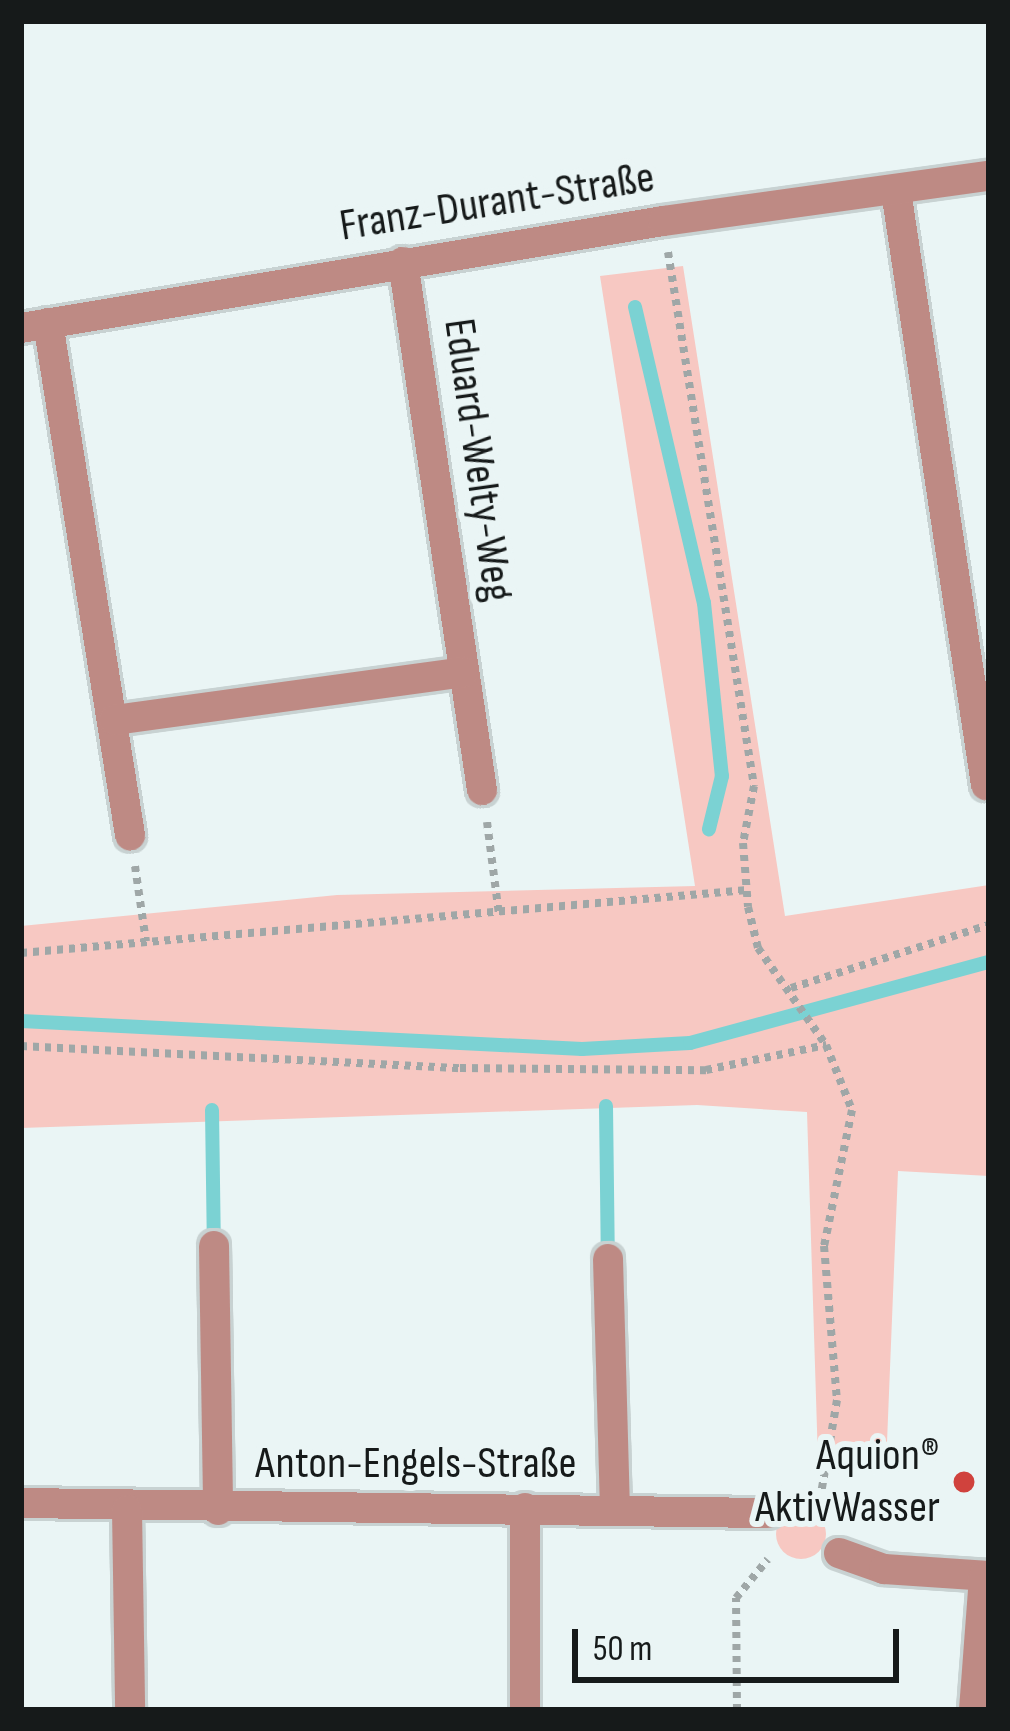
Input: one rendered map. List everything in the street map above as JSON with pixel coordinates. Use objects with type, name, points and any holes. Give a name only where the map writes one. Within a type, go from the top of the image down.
[{"type":"street","name":"Franz-Durant-Straße","points":[[35,326],[663,221],[989,176]]},
{"type":"street","points":[[896,191],[977,651],[986,785]]},
{"type":"street","name":"Eduard-Welty-Weg","points":[[403,262],[482,790]]},
{"type":"street","points":[[35,326],[114,720],[130,835]]},
{"type":"street","points":[[114,720],[464,672]]},
{"type":"street","name":"Anton-Engels-Straße","points":[[214,1246],[218,1510]]},
{"type":"street","name":"Anton-Engels-Straße","points":[[608,1258],[615,1508]]},
{"type":"street","name":"Anton-Engels-Straße","points":[[21,1503],[128,1510],[615,1508],[768,1513]]},
{"type":"street","points":[[525,1508],[525,1710]]},
{"type":"street","points":[[128,1510],[130,1710]]},
{"type":"street","points":[[839,1553],[884,1569],[986,1576],[974,1710]]},
{"type":"path","points":[[663,221],[754,786],[743,843],[758,948],[791,988],[826,1045],[852,1110],[824,1246],[837,1400],[820,1499]]},
{"type":"path","points":[[482,790],[500,914]]},
{"type":"path","points":[[130,835],[146,941]]},
{"type":"path","points":[[21,953],[747,890]]},
{"type":"path","points":[[791,988],[989,925]]},
{"type":"path","points":[[21,1046],[460,1068],[706,1070],[826,1045]]},
{"type":"path","points":[[737,1710],[736,1598],[768,1559]]},
{"type":"shaded area","points":[[683,266],[785,916],[989,885],[989,1176],[898,1171],[886,1467],[818,1461],[807,1112],[697,1105],[21,1128],[21,926],[337,895],[695,886],[600,276]]},
{"type":"shaded area","points":[[801,1509],[819,1516],[826,1534],[819,1552],[801,1559],[783,1552],[776,1534],[783,1516]]},
{"type":"waterway","points":[[635,307],[704,603],[722,776],[709,829]]},
{"type":"waterway","points":[[21,1021],[582,1049],[690,1043],[989,962]]},
{"type":"waterway","points":[[606,1106],[608,1259]]},
{"type":"waterway","points":[[212,1110],[214,1246]]},
{"type":"place","name":"Aquion® AktivWasser","points":[[964,1482]]}]
